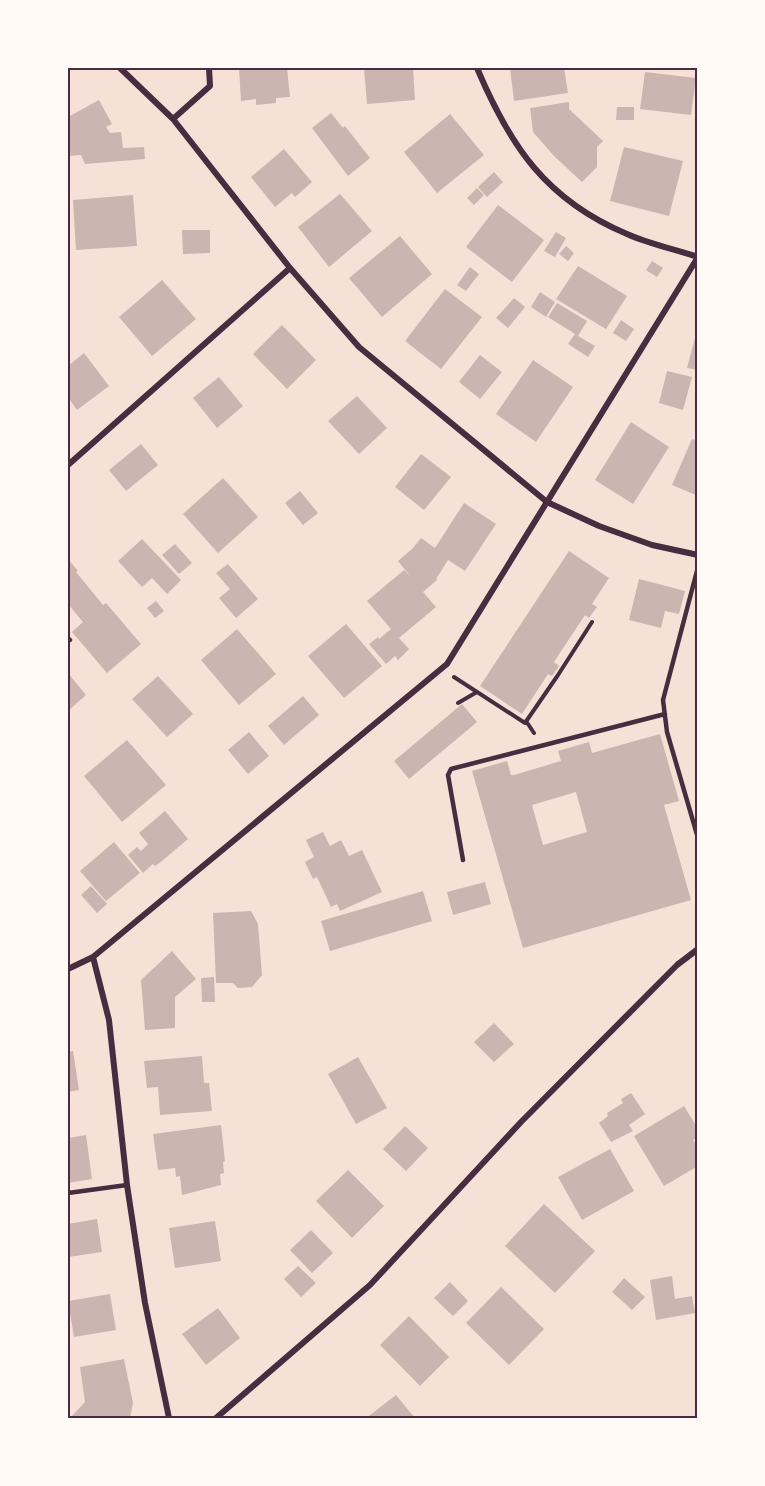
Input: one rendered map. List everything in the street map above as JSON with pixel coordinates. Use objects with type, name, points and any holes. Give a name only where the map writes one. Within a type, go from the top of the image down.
[{"type":"street","points":[[120,68],[173,119],[290,268],[359,347],[547,502],[631,538],[698,555]]},
{"type":"street","points":[[173,119],[210,86],[209,68]]},
{"type":"street","points":[[68,969],[93,957],[447,664],[698,257],[628,235],[594,219],[561,195],[538,174],[519,149],[502,123],[477,68]]},
{"type":"street","points":[[68,465],[290,268]]},
{"type":"street","points":[[216,1419],[370,1285],[521,1122],[669,974],[698,949]]},
{"type":"street","points":[[93,957],[109,1020],[127,1185],[146,1303],[169,1419]]},
{"type":"lane","points":[[698,567],[663,700],[667,732],[698,838]]},
{"type":"lane","points":[[463,860],[448,775],[451,769],[665,714]]},
{"type":"lane","points":[[68,1193],[127,1185]]},
{"type":"path","points":[[447,664],[454,678],[525,723],[592,622]]},
{"type":"path","points":[[458,703],[477,692]]},
{"type":"building","points":[[239,68],[287,68],[290,97],[276,98],[276,103],[256,105],[256,99],[241,101]]},
{"type":"building","points":[[364,68],[413,68],[415,100],[367,104]]},
{"type":"building","points":[[510,68],[564,68],[568,93],[514,101]]},
{"type":"building","points":[[645,72],[696,78],[691,115],[640,109]]},
{"type":"building","points":[[99,100],[112,124],[106,127],[110,133],[121,132],[123,148],[144,147],[145,159],[85,164],[81,155],[68,156],[68,117]]},
{"type":"building","points":[[569,102],[569,109],[603,141],[597,147],[597,167],[582,182],[533,132],[530,108]]},
{"type":"building","points":[[617,107],[634,107],[634,120],[616,120]]},
{"type":"building","points":[[331,113],[343,128],[345,126],[370,158],[348,176],[312,128]]},
{"type":"building","points":[[450,114],[484,155],[437,193],[404,152]]},
{"type":"building","points":[[624,147],[683,161],[669,216],[610,201]]},
{"type":"building","points":[[284,149],[312,182],[295,197],[292,193],[275,207],[251,177]]},
{"type":"building","points":[[494,172],[503,182],[487,197],[478,187]]},
{"type":"building","points":[[477,188],[484,195],[474,205],[467,198]]},
{"type":"building","points":[[340,194],[372,231],[329,267],[298,227]]},
{"type":"building","points":[[133,195],[137,246],[76,250],[73,200]]},
{"type":"building","points":[[498,205],[544,240],[512,282],[466,247]]},
{"type":"building","points":[[182,230],[210,230],[210,253],[183,254]]},
{"type":"building","points":[[556,232],[566,238],[555,257],[544,251]]},
{"type":"building","points":[[400,236],[432,274],[382,317],[349,278]]},
{"type":"building","points":[[566,246],[574,253],[568,261],[559,254]]},
{"type":"building","points":[[652,261],[663,268],[657,277],[646,270]]},
{"type":"building","points":[[578,266],[627,296],[606,329],[556,299]]},
{"type":"building","points":[[470,267],[479,274],[466,291],[457,285]]},
{"type":"building","points":[[162,280],[196,319],[152,356],[119,317]]},
{"type":"building","points":[[445,289],[482,317],[441,369],[405,341]]},
{"type":"building","points":[[540,292],[555,302],[546,317],[531,307]]},
{"type":"building","points":[[514,298],[525,307],[508,328],[496,318]]},
{"type":"building","points":[[557,303],[587,321],[578,336],[595,346],[588,357],[568,344],[575,334],[548,317]]},
{"type":"building","points":[[621,320],[634,329],[626,341],[613,333]]},
{"type":"building","points":[[282,325],[316,360],[287,389],[253,354]]},
{"type":"building","points":[[698,330],[698,370],[687,368]]},
{"type":"building","points":[[84,353],[109,386],[77,410],[68,397],[68,366]]},
{"type":"building","points":[[480,355],[502,372],[480,399],[459,382]]},
{"type":"building","points":[[533,360],[573,387],[536,442],[496,414]]},
{"type":"building","points":[[667,371],[692,377],[683,410],[659,403]]},
{"type":"building","points":[[219,377],[243,406],[217,428],[193,398]]},
{"type":"building","points":[[357,396],[387,428],[359,454],[328,421]]},
{"type":"building","points":[[631,422],[669,447],[633,504],[595,480]]},
{"type":"building","points":[[692,439],[698,441],[698,496],[672,485]]},
{"type":"building","points":[[141,444],[158,465],[126,491],[109,470]]},
{"type":"building","points":[[421,454],[451,477],[424,510],[395,487]]},
{"type":"building","points":[[223,478],[258,517],[218,553],[183,514]]},
{"type":"building","points":[[300,491],[318,513],[303,525],[285,503]]},
{"type":"building","points":[[464,503],[496,524],[465,571],[448,560],[437,580],[423,592],[436,607],[399,638],[409,649],[398,660],[395,656],[386,664],[369,644],[391,629],[367,601],[404,570],[410,576],[398,561],[421,538],[435,548]]},
{"type":"building","points":[[142,539],[181,580],[167,594],[152,578],[142,587],[118,561]]},
{"type":"building","points":[[175,544],[192,563],[179,574],[162,555]]},
{"type":"building","points":[[569,551],[609,578],[592,604],[597,607],[589,618],[585,615],[554,662],[559,666],[552,676],[548,674],[522,714],[480,686]]},
{"type":"building","points":[[68,559],[103,605],[106,603],[141,644],[107,673],[72,632],[83,622],[68,604]]},
{"type":"building","points":[[228,564],[258,599],[236,618],[219,598],[230,589],[216,573]]},
{"type":"building","points":[[639,579],[685,591],[679,614],[665,611],[661,628],[629,620]]},
{"type":"building","points":[[156,601],[164,611],[155,618],[147,608]]},
{"type":"building","points":[[346,624],[382,666],[344,698],[308,656]]},
{"type":"building","points":[[237,629],[276,674],[239,705],[201,660]]},
{"type":"building","points":[[68,673],[86,695],[68,711]]},
{"type":"building","points":[[158,676],[193,714],[167,737],[132,699]]},
{"type":"building","points":[[303,696],[319,715],[284,745],[268,726]]},
{"type":"building","points":[[462,704],[477,722],[409,779],[394,761]]},
{"type":"building","points":[[249,732],[269,756],[248,774],[228,750]]},
{"type":"building","points":[[660,734],[679,801],[664,805],[691,900],[523,948],[472,771],[507,761],[511,775],[514,775],[561,761],[558,751],[589,742],[592,753]],"holes":[[[576,792],[587,832],[543,845],[532,805]]]},
{"type":"building","points":[[127,740],[166,785],[122,822],[84,776]]},
{"type":"building","points":[[165,811],[188,839],[162,861],[155,866],[153,864],[143,873],[128,855],[137,847],[141,851],[148,844],[139,833]]},
{"type":"building","points":[[323,832],[330,846],[341,840],[349,856],[362,850],[382,892],[340,911],[337,904],[331,907],[317,877],[313,879],[305,862],[314,857],[306,840]]},
{"type":"building","points":[[114,842],[140,873],[106,901],[80,871]]},
{"type":"building","points":[[485,882],[491,904],[453,915],[447,892]]},
{"type":"building","points":[[91,886],[107,904],[97,913],[81,895]]},
{"type":"building","points":[[423,891],[432,921],[330,951],[321,921]]},
{"type":"building","points":[[251,911],[258,924],[262,975],[252,987],[238,988],[233,983],[216,983],[213,913]]},
{"type":"building","points":[[172,951],[196,979],[175,997],[175,1028],[145,1030],[141,980]]},
{"type":"building","points":[[214,977],[215,1002],[202,1002],[201,978]]},
{"type":"building","points":[[494,1023],[514,1044],[494,1062],[474,1042]]},
{"type":"building","points":[[73,1051],[79,1090],[68,1092],[68,1052]]},
{"type":"building","points":[[202,1056],[204,1083],[209,1083],[212,1111],[160,1115],[158,1087],[147,1088],[144,1061]]},
{"type":"building","points":[[358,1057],[387,1108],[356,1124],[328,1074]]},
{"type":"building","points":[[631,1093],[645,1114],[629,1125],[633,1131],[611,1142],[599,1123],[608,1116],[607,1113],[623,1103],[621,1099]]},
{"type":"building","points":[[684,1106],[698,1129],[698,1137],[693,1140],[698,1148],[698,1166],[664,1186],[634,1136]]},
{"type":"building","points":[[221,1125],[225,1161],[223,1162],[224,1173],[220,1174],[221,1185],[182,1195],[180,1176],[176,1177],[175,1168],[158,1170],[153,1134]]},
{"type":"building","points":[[405,1126],[428,1148],[406,1171],[383,1149]]},
{"type":"building","points":[[86,1135],[92,1179],[68,1183],[68,1138]]},
{"type":"building","points":[[610,1149],[634,1191],[582,1220],[558,1177]]},
{"type":"building","points":[[348,1170],[384,1206],[352,1238],[316,1201]]},
{"type":"building","points":[[544,1204],[595,1251],[555,1293],[505,1246]]},
{"type":"building","points":[[97,1219],[102,1252],[68,1257],[68,1224]]},
{"type":"building","points":[[215,1221],[221,1261],[175,1268],[169,1228]]},
{"type":"building","points":[[311,1230],[333,1253],[312,1273],[290,1250]]},
{"type":"building","points":[[298,1266],[316,1283],[301,1297],[284,1279]]},
{"type":"building","points":[[672,1276],[675,1299],[692,1296],[695,1313],[656,1320],[650,1280]]},
{"type":"building","points":[[624,1278],[645,1297],[632,1310],[612,1292]]},
{"type":"building","points":[[450,1282],[468,1301],[453,1316],[434,1298]]},
{"type":"building","points":[[501,1287],[544,1329],[509,1365],[466,1323]]},
{"type":"building","points":[[110,1294],[116,1330],[74,1337],[68,1301]]},
{"type":"building","points":[[218,1308],[240,1338],[206,1365],[182,1334]]},
{"type":"building","points":[[409,1316],[449,1357],[420,1386],[380,1345]]},
{"type":"building","points":[[124,1359],[133,1403],[130,1418],[70,1418],[85,1402],[80,1367]]},
{"type":"building","points":[[396,1395],[415,1418],[366,1418],[374,1412]]}]
